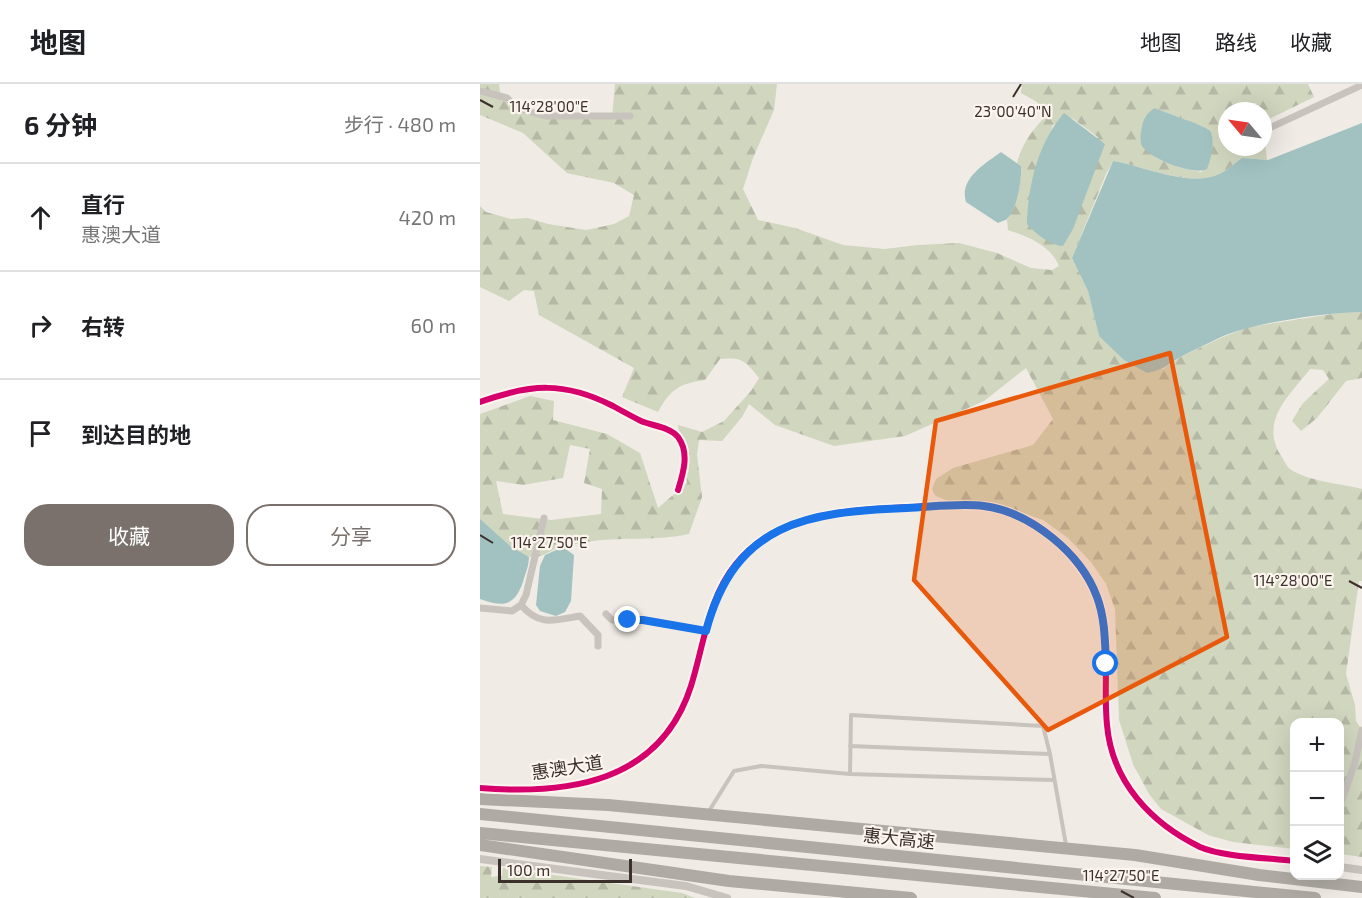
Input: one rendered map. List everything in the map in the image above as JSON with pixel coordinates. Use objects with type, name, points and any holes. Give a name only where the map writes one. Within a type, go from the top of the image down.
[{"type":"highway","points":[[480,799],[608,805],[708,813],[1135,855],[1362,887]]},
{"type":"highway","name":"惠大高速","points":[[480,814],[1315,898]]},
{"type":"highway","name":"惠大高速","points":[[480,832],[1155,898]]},
{"type":"highway","points":[[480,844],[847,895],[911,898]]},
{"type":"street","points":[[1272,127],[1362,85]]},
{"type":"street","points":[[480,91],[507,98],[517,108],[546,116],[630,116]]},
{"type":"street","points":[[480,402],[514,390],[555,387],[571,390],[611,405],[647,423],[670,430],[678,436],[683,446],[685,461],[678,490]]},
{"type":"street","name":"惠澳大道","points":[[480,788],[511,790],[564,786],[611,776],[631,766],[659,741],[682,709],[691,688],[718,595],[734,566],[758,543],[790,525],[828,514],[895,508],[983,506],[1011,512],[1030,522],[1062,546],[1088,579],[1097,596],[1104,634],[1107,726],[1120,773],[1137,799],[1154,818],[1200,847],[1214,851],[1290,860]]},
{"type":"street","points":[[480,608],[512,611],[521,604],[526,595],[544,518]]},
{"type":"street","points":[[521,604],[529,615],[544,621],[580,616],[598,635],[598,646]]},
{"type":"street","points":[[606,614],[612,620],[643,620],[706,631]]},
{"type":"street","points":[[1344,794],[1355,762],[1362,730]]},
{"type":"street","points":[[480,859],[686,886],[727,898]]},
{"type":"street","points":[[1344,868],[1362,870]]},
{"type":"lane","points":[[850,774],[851,715],[1043,726],[1067,849]]},
{"type":"lane","points":[[850,746],[1050,754]]},
{"type":"lane","points":[[708,813],[734,771],[761,766],[850,774],[1054,780]]},
{"type":"highlighted area","points":[[1170,353],[1227,637],[1048,730],[914,580],[936,421]]},
{"type":"green space","points":[[480,84],[499,84],[501,100],[560,118],[612,118],[615,84],[777,84],[774,110],[753,158],[743,189],[758,220],[795,228],[843,245],[885,249],[959,243],[997,253],[1031,268],[1052,270],[1059,266],[1050,252],[1031,239],[1008,230],[1007,220],[1016,201],[1019,187],[1021,166],[1017,163],[1021,150],[1043,119],[1037,102],[1021,93],[1022,84],[1308,84],[1314,97],[1272,118],[1272,102],[1218,102],[1218,156],[1267,156],[1267,160],[1242,158],[1223,172],[1198,179],[1169,175],[1113,161],[1072,258],[1088,291],[1099,336],[1163,369],[1182,356],[1249,327],[1339,313],[1362,312],[1362,378],[1346,381],[1317,418],[1301,431],[1292,421],[1303,403],[1329,379],[1323,370],[1310,369],[1286,398],[1275,419],[1273,430],[1280,454],[1290,469],[1315,479],[1362,489],[1362,581],[1359,581],[1346,674],[1355,705],[1356,721],[1362,730],[1362,857],[1344,855],[1344,718],[1290,718],[1290,849],[1233,842],[1208,835],[1161,809],[1149,794],[1133,764],[1119,720],[1115,609],[1106,584],[1091,562],[1068,538],[1043,520],[998,504],[948,501],[936,496],[932,489],[936,479],[953,468],[1033,445],[1053,419],[1026,368],[984,401],[905,436],[834,446],[775,425],[749,404],[742,417],[722,441],[699,440],[697,455],[702,497],[689,534],[593,541],[561,547],[535,557],[519,552],[496,535],[480,519],[480,414],[530,396],[554,401],[553,420],[607,434],[640,453],[658,508],[687,483],[678,425],[702,432],[724,421],[751,391],[759,378],[750,367],[738,359],[720,359],[705,380],[688,383],[676,389],[658,412],[622,397],[634,368],[539,315],[534,291],[524,290],[509,301],[480,287],[480,206],[486,212],[511,219],[528,218],[548,224],[586,230],[614,224],[629,216],[634,195],[614,183],[567,173],[523,133],[480,115]],"holes":[[[1155,108],[1194,123],[1211,133],[1202,172],[1166,162],[1144,147],[1140,140]],[[1072,118],[1099,138],[1050,135],[1053,125]],[[570,445],[590,449],[584,483],[602,489],[601,514],[551,520],[503,514],[496,481],[523,485],[563,478]]]},
{"type":"green space","points":[[480,866],[492,867],[491,877],[502,876],[503,868],[682,893],[695,898],[480,898]]},
{"type":"water","points":[[1155,108],[1202,126],[1211,132],[1213,146],[1207,169],[1192,170],[1173,165],[1154,156],[1142,146],[1140,136],[1144,121]]},
{"type":"water","points":[[1064,113],[1105,144],[1073,229],[1063,246],[1044,238],[1027,224],[1036,165],[1047,138]]},
{"type":"water","points":[[1362,123],[1362,312],[1290,319],[1253,327],[1221,337],[1163,368],[1147,373],[1124,360],[1099,336],[1088,291],[1072,258],[1113,161],[1183,178],[1198,179],[1223,172],[1242,158],[1268,160]]},
{"type":"water","points":[[1001,152],[1021,166],[1021,172],[1014,209],[1007,219],[998,223],[966,202],[965,193],[966,186],[975,172]]},
{"type":"water","points":[[480,519],[511,547],[529,557],[520,590],[507,603],[501,604],[480,599]]},
{"type":"water","points":[[563,547],[574,555],[571,601],[565,612],[556,616],[540,611],[536,605],[540,566],[545,555]]},
{"type":"cycle path","points":[[480,402],[531,389],[563,389],[595,398],[641,421],[666,429],[678,437],[684,450],[684,464],[678,490]]},
{"type":"cycle path","points":[[480,788],[546,789],[577,784],[607,776],[634,763],[657,744],[677,719],[691,686],[708,622],[727,577],[753,547],[773,534],[794,524],[841,513],[939,506],[984,506],[1012,513],[1045,532],[1072,557],[1092,587],[1102,612],[1104,629],[1106,717],[1110,746],[1117,765],[1137,798],[1166,826],[1200,847],[1233,855],[1290,861]]},
{"type":"route","points":[[628,620],[643,620],[706,631],[718,595],[734,566],[758,543],[790,525],[828,514],[895,508],[983,506],[1011,512],[1030,522],[1062,546],[1075,561],[1097,596],[1104,625],[1106,664]]}]
